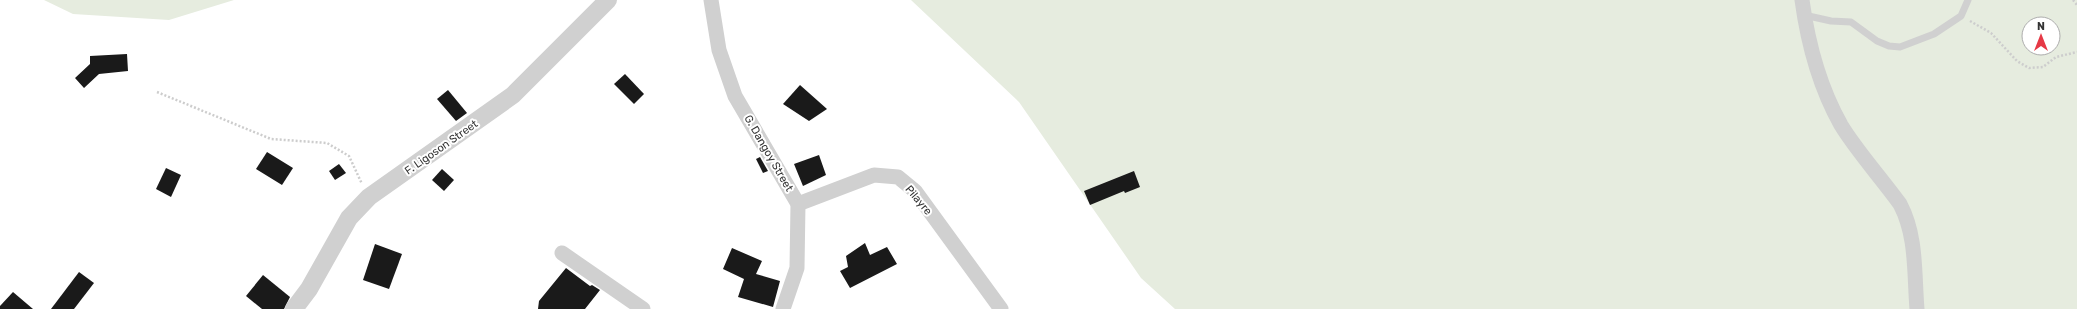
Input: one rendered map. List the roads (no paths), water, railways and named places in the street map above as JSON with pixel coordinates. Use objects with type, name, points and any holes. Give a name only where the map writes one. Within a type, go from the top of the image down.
[{"type":"street","name":"F. Ligoson Street","points":[[294,309],[309,289],[349,218],[369,198],[513,95],[608,0]]},
{"type":"street","name":"G. Dangoy Street","points":[[711,0],[719,50],[735,96],[798,204],[797,268],[784,309]]},
{"type":"street","points":[[1803,7],[1813,58],[1830,102],[1842,126],[1900,204],[1907,217],[1914,249],[1917,309]]},
{"type":"street","name":"Pilayre","points":[[798,204],[874,175],[898,177],[915,191],[1001,309]]},
{"type":"street","points":[[562,253],[643,309]]},
{"type":"lane","points":[[1803,7],[1831,21],[1851,22],[1877,41],[1889,46],[1900,47],[1934,34],[1961,16],[1968,0]]}]
